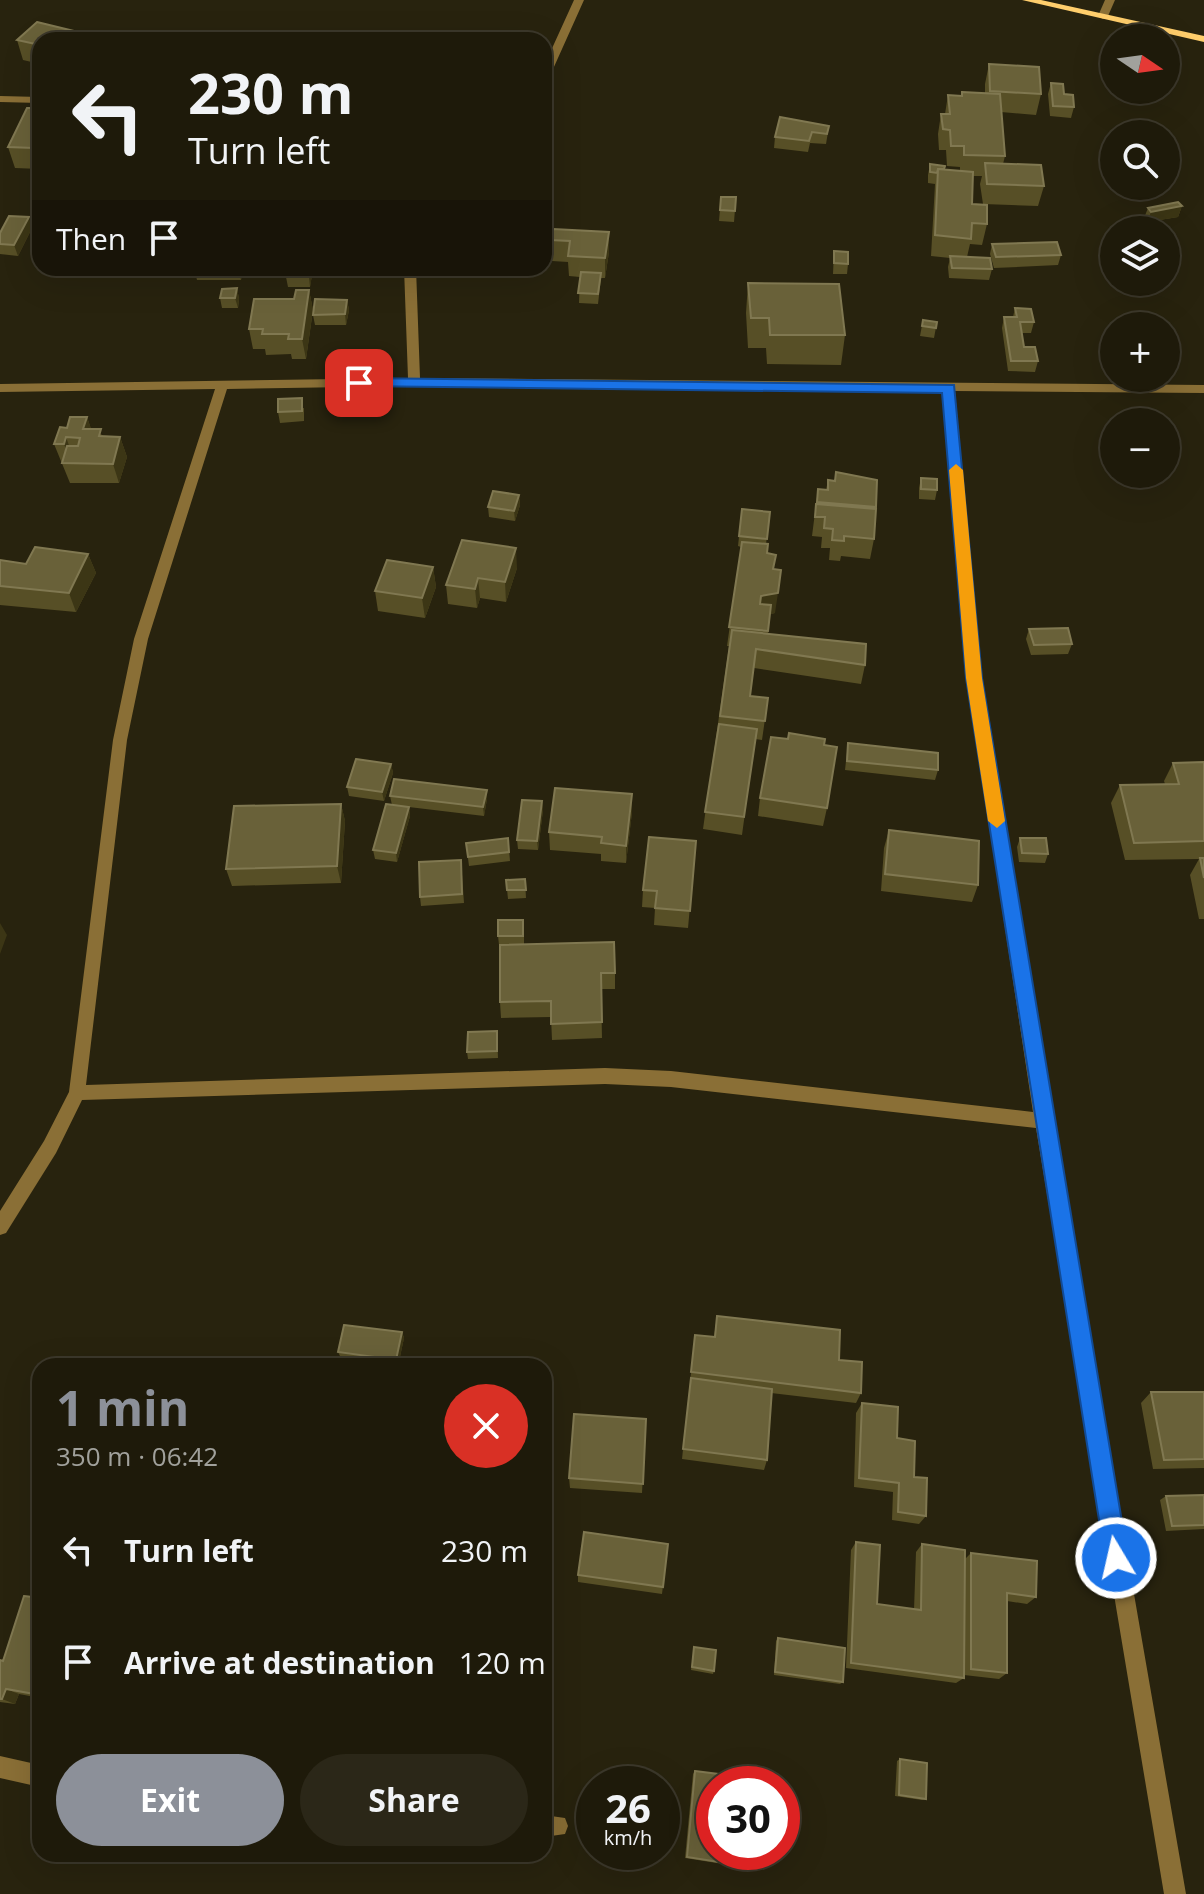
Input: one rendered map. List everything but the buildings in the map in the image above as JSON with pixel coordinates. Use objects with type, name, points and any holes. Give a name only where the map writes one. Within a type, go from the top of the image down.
[{"type":"street","points":[[552,60],[579,0]]},
{"type":"street","points":[[1027,0],[1204,40]]},
{"type":"street","points":[[1103,16],[1110,0]]},
{"type":"street","points":[[0,99],[32,100]]},
{"type":"street","points":[[410,276],[414,382]]},
{"type":"street","points":[[0,388],[414,382],[1204,389]]},
{"type":"street","points":[[0,1227],[50,1147],[77,1093],[126,711],[141,639],[222,385]]},
{"type":"street","points":[[949,389],[974,678],[1043,1121],[1175,1894]]},
{"type":"street","points":[[77,1093],[605,1076],[671,1079],[1043,1121]]},
{"type":"street","points":[[0,1767],[32,1774]]},
{"type":"slow traffic","points":[[956,470],[974,678],[997,821]]},
{"type":"route","points":[[359,383],[949,389],[974,678],[1043,1121],[1116,1558]]}]
